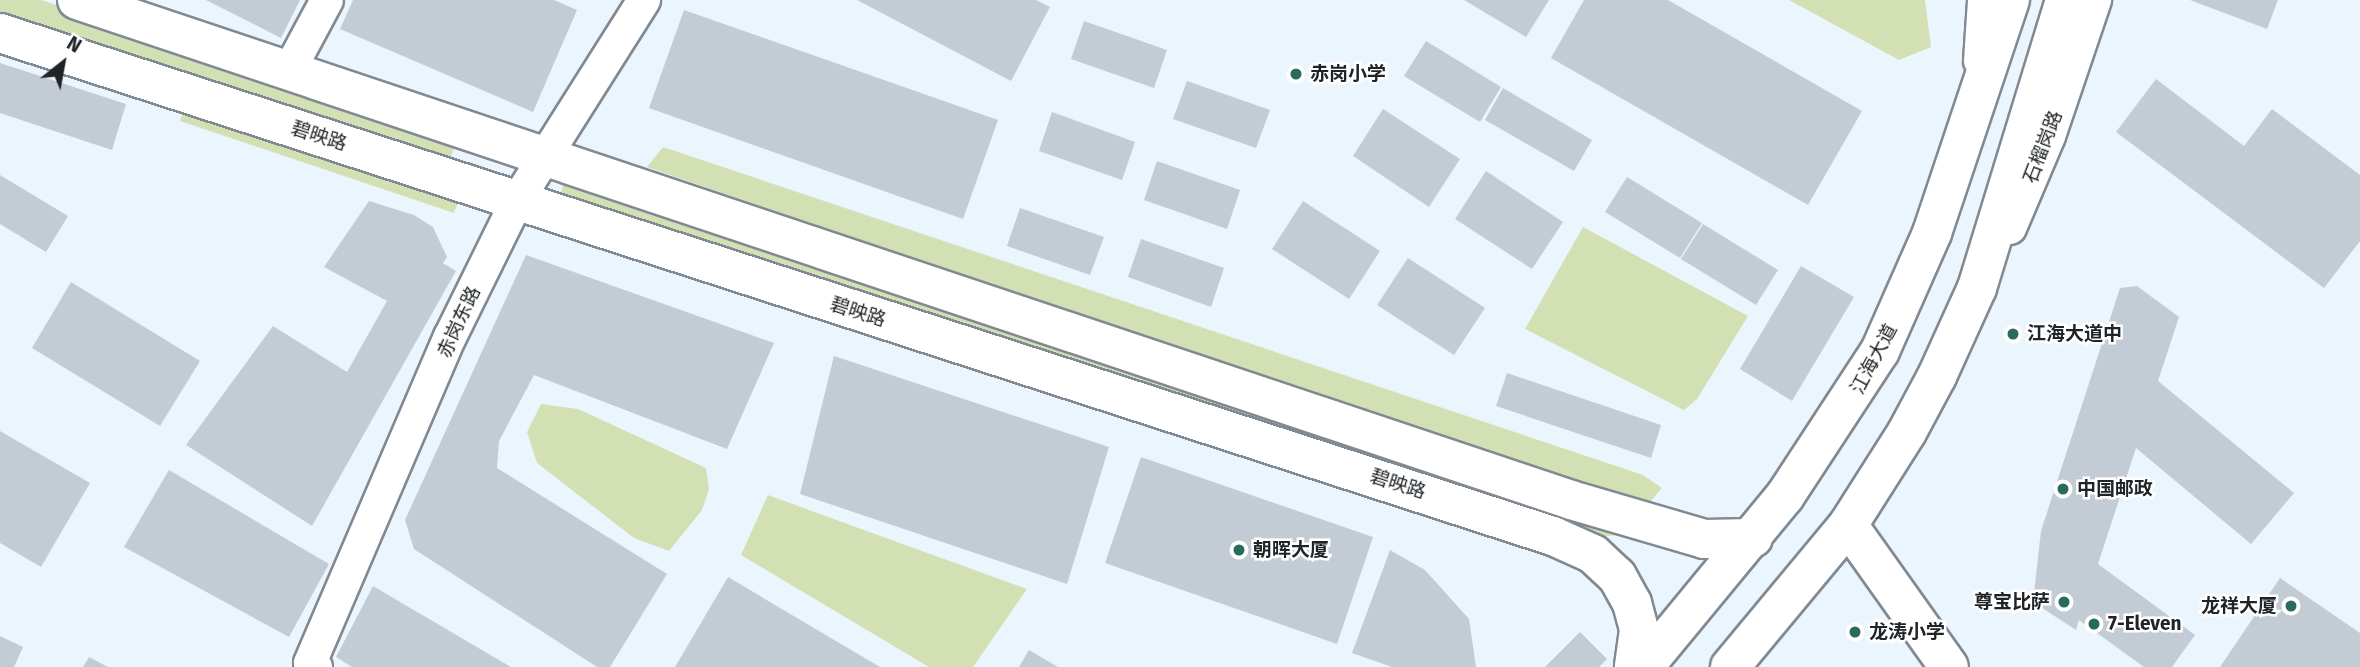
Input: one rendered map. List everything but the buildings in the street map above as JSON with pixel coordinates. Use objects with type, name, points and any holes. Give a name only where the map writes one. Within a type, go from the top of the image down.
[{"type":"main road","name":"碧映路","points":[[78,0],[1618,515],[1704,539],[1753,538]]},
{"type":"main road","name":"江海大道","points":[[1644,667],[1753,538],[1822,446],[1880,351],[1932,233],[1977,91],[2010,0]]},
{"type":"main road","points":[[1730,667],[1848,525],[1907,432],[1977,288],[2065,0]]},
{"type":"main road","name":"碧映路","points":[[0,33],[1553,536],[1593,554],[1616,576],[1632,603],[1639,630],[1634,667]]},
{"type":"main road","points":[[1848,525],[1949,667]]},
{"type":"street","points":[[290,69],[327,0]]},
{"type":"street","name":"赤岗东路","points":[[313,665],[450,337],[517,201],[644,0]]},
{"type":"street","points":[[1977,91],[1984,0]]},
{"type":"street","name":"石榴岗路","points":[[1977,288],[2033,176],[2095,0]]},
{"type":"green space","points":[[0,0],[41,0],[460,133],[446,169],[0,11]]},
{"type":"green space","points":[[1789,0],[1925,0],[1931,47],[1899,60]]},
{"type":"green space","points":[[187,101],[463,190],[454,213],[180,121]]},
{"type":"green space","points":[[663,147],[1643,475],[1662,488],[1644,509],[647,167]]},
{"type":"green space","points":[[567,171],[1646,532],[1579,539],[558,203]]},
{"type":"green space","points":[[1583,227],[1748,316],[1697,399],[1684,410],[1525,329]]},
{"type":"green space","points":[[541,404],[578,409],[706,468],[709,489],[702,510],[669,551],[634,538],[537,463],[527,432]]},
{"type":"green space","points":[[768,495],[1027,589],[973,667],[929,667],[741,555]]},
{"type":"place","name":"赤岗小学","points":[[1296,74]]},
{"type":"place","name":"江海大道中","points":[[2013,334]]},
{"type":"place","name":"中国邮政","points":[[2063,489]]},
{"type":"place","name":"朝晖大厦","points":[[1239,550]]},
{"type":"place","name":"尊宝比萨","points":[[2064,602]]},
{"type":"place","name":"龙祥大厦","points":[[2291,606]]},
{"type":"place","name":"7-Eleven","points":[[2094,624]]},
{"type":"place","name":"龙涛小学","points":[[1855,632]]}]
